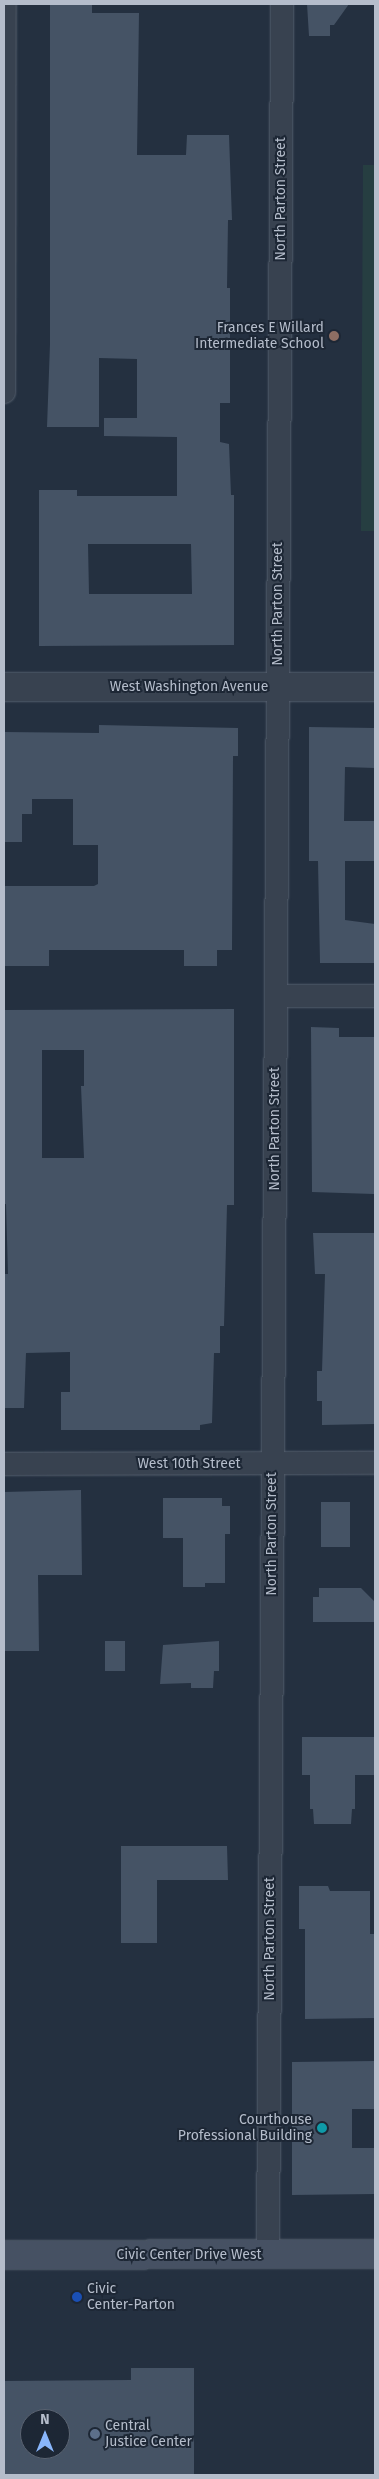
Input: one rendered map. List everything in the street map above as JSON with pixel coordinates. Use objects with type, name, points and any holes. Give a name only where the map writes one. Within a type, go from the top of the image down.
[{"type":"main road","name":"Civic Center Drive West","points":[[4,2255],[375,2254]]},
{"type":"street","points":[[4,392],[6,4]]},
{"type":"street","name":"North Parton Street","points":[[268,2254],[282,4]]},
{"type":"street","name":"West Washington Avenue","points":[[4,687],[375,687]]},
{"type":"street","points":[[276,996],[375,996]]},
{"type":"street","name":"West 10th Street","points":[[4,1464],[375,1463]]},
{"type":"green space","points":[[363,165],[375,165],[375,531],[361,531]]},
{"type":"building","points":[[50,4],[92,4],[92,13],[139,13],[137,155],[186,155],[187,135],[229,135],[232,220],[228,220],[227,288],[230,288],[230,403],[220,403],[220,442],[229,444],[231,495],[234,495],[234,645],[39,646],[39,490],[77,490],[77,496],[177,496],[177,437],[104,436],[104,418],[137,418],[137,359],[99,358],[99,427],[47,427],[50,344]],"holes":[[[88,544],[191,544],[192,594],[89,594]]]},
{"type":"building","points":[[307,4],[349,4],[334,25],[330,25],[330,36],[309,36]]},
{"type":"building","points":[[99,725],[238,728],[238,756],[233,756],[232,950],[217,950],[217,966],[184,966],[184,950],[49,950],[49,966],[4,966],[4,886],[94,886],[98,884],[98,845],[73,845],[73,799],[32,799],[32,814],[22,814],[22,842],[4,842],[4,732],[99,733]]},
{"type":"building","points":[[309,727],[375,728],[375,768],[345,767],[344,821],[375,821],[375,861],[345,861],[345,920],[375,924],[375,963],[320,963],[318,861],[309,861]]},
{"type":"building","points":[[234,1009],[234,1205],[227,1205],[224,1326],[220,1326],[220,1353],[214,1353],[212,1423],[200,1425],[200,1430],[61,1430],[61,1392],[70,1392],[70,1352],[26,1353],[24,1408],[4,1408],[4,1274],[8,1274],[6,1204],[4,1204],[4,1010]],"holes":[[[42,1050],[84,1050],[84,1086],[81,1086],[84,1158],[42,1158]]]},
{"type":"building","points":[[311,1027],[339,1028],[339,1037],[375,1037],[374,1194],[312,1192]]},
{"type":"building","points":[[313,1233],[375,1233],[375,1424],[322,1425],[322,1401],[317,1401],[317,1371],[322,1371],[325,1274],[315,1274]]},
{"type":"building","points":[[81,1490],[82,1575],[38,1575],[39,1651],[4,1651],[4,1492]]},
{"type":"building","points":[[163,1498],[222,1498],[222,1506],[230,1506],[230,1534],[225,1534],[225,1583],[205,1583],[205,1587],[183,1587],[183,1538],[163,1538]]},
{"type":"building","points":[[321,1502],[350,1502],[350,1547],[321,1547]]},
{"type":"building","points":[[319,1588],[361,1588],[375,1602],[375,1622],[313,1622],[313,1597],[319,1597]]},
{"type":"building","points":[[105,1641],[125,1641],[125,1671],[105,1671]]},
{"type":"building","points":[[219,1641],[219,1671],[214,1671],[213,1688],[191,1688],[191,1683],[160,1684],[163,1645]]},
{"type":"building","points":[[302,1737],[374,1737],[374,1775],[355,1775],[355,1809],[352,1809],[351,1824],[314,1824],[313,1809],[310,1809],[310,1775],[302,1775]]},
{"type":"building","points":[[121,1846],[227,1846],[228,1880],[157,1880],[157,1943],[121,1943]]},
{"type":"building","points":[[299,1886],[328,1886],[330,1891],[370,1891],[370,1934],[375,1934],[375,2018],[305,2019],[305,1929],[299,1929]]},
{"type":"building","name":"Courthouse Professional Building","points":[[375,2061],[375,2109],[352,2109],[352,2148],[375,2148],[375,2194],[292,2195],[292,2062]]},
{"type":"building","points":[[131,2368],[194,2368],[194,2475],[4,2475],[4,2381],[131,2380]]},
{"type":"place","name":"Frances E Willard Intermediate School","points":[[334,336]]},
{"type":"place","name":"Courthouse Professional Building","points":[[322,2128]]},
{"type":"place","name":"Civic Center-Parton","points":[[77,2297]]},
{"type":"place","name":"Central Justice Center","points":[[95,2434]]}]
